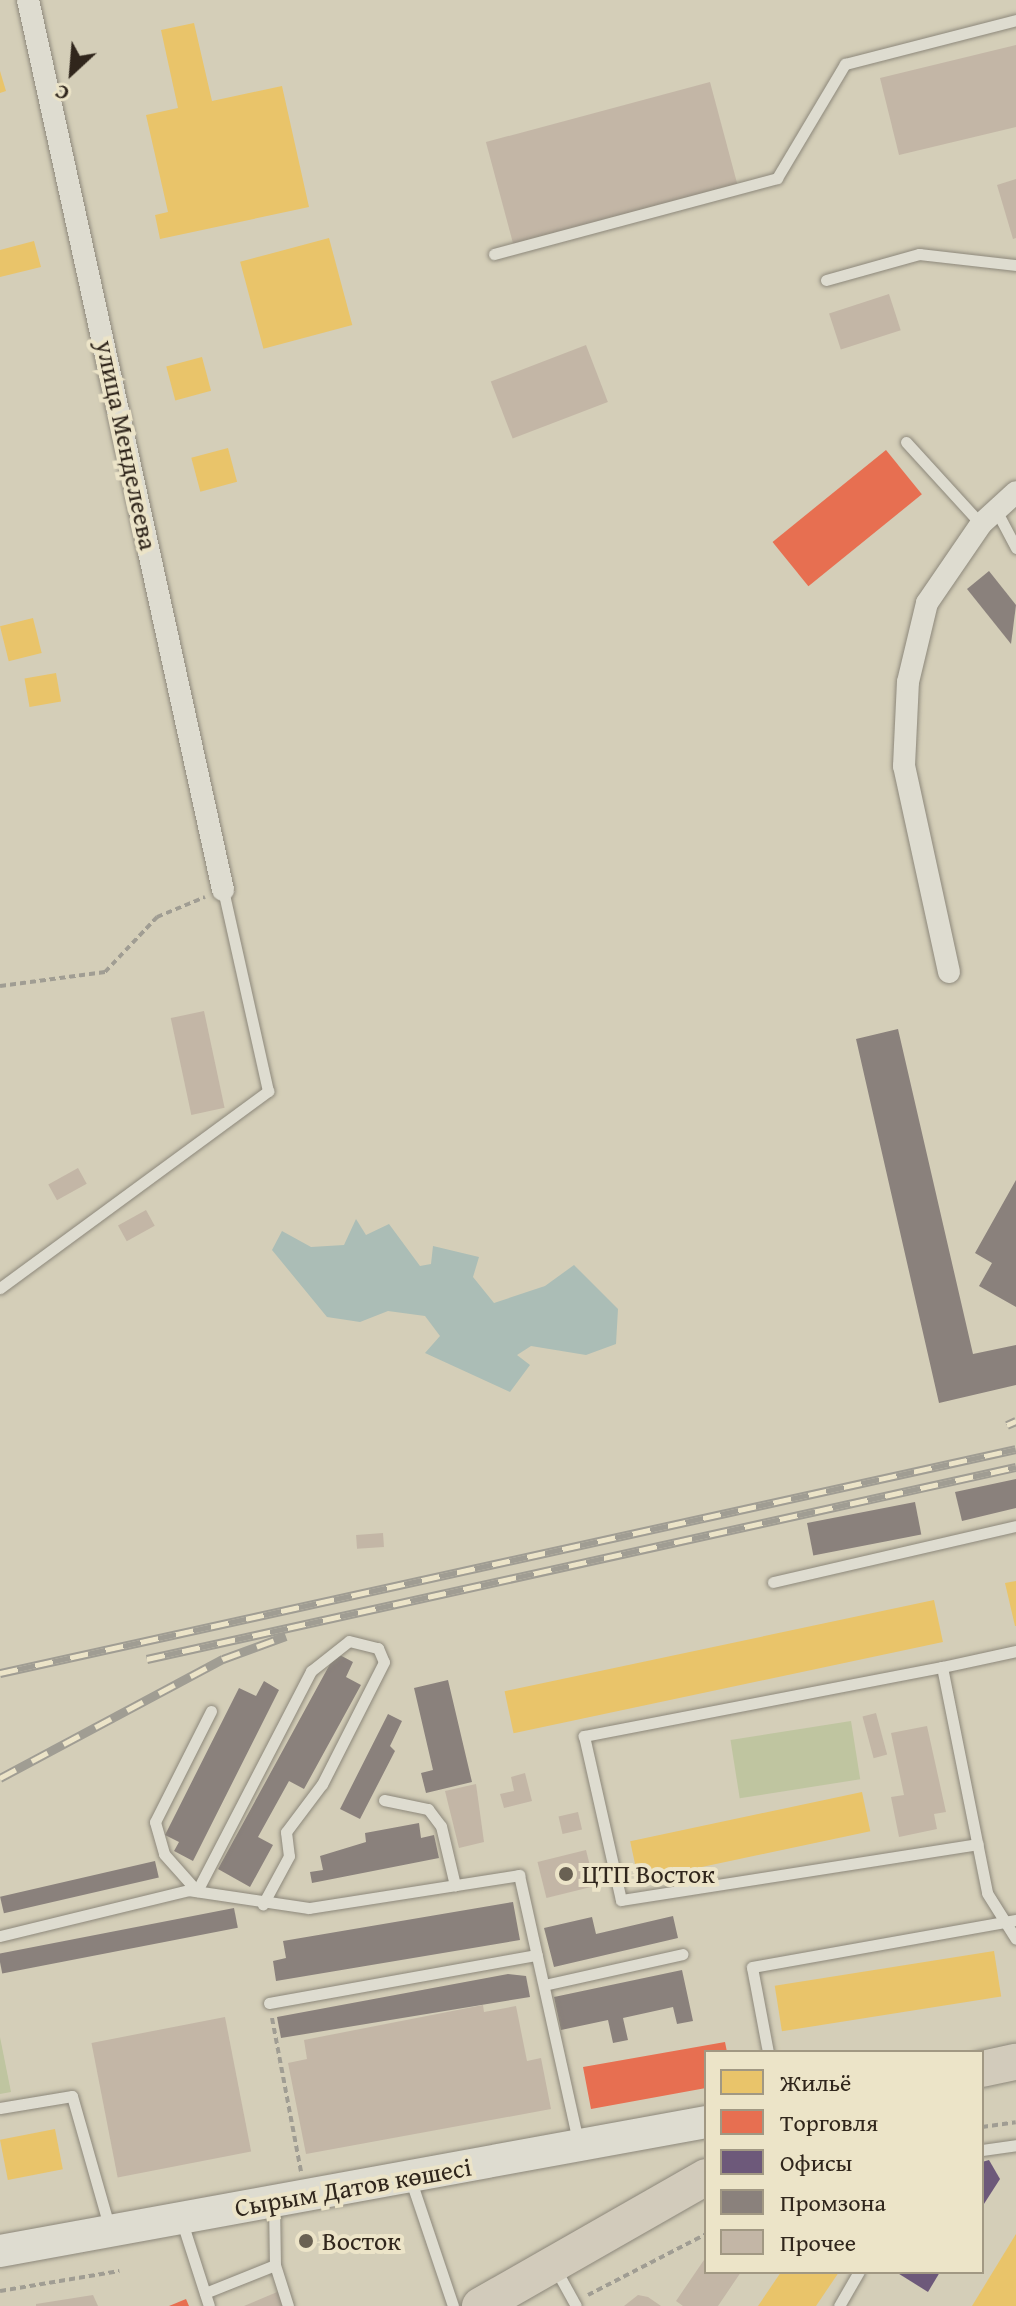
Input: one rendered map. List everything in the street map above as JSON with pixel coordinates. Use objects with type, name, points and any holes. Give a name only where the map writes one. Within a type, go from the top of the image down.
[{"type":"main road","points":[[984,2069],[1016,2062]]},
{"type":"main road","name":"Сырым Датов көшесі","points":[[0,2251],[704,2122]]},
{"type":"main road","points":[[480,2306],[704,2178]]},
{"type":"street","name":"улица Менделеева","points":[[28,0],[223,890]]},
{"type":"street","points":[[949,972],[904,766],[908,682],[927,603],[989,517],[1016,492]]},
{"type":"lane","points":[[494,254],[777,178],[845,64],[1016,20]]},
{"type":"lane","points":[[826,280],[919,254],[1016,265]]},
{"type":"lane","points":[[906,442],[989,517],[1016,548]]},
{"type":"lane","points":[[0,1288],[268,1091],[223,890]]},
{"type":"lane","points":[[773,1582],[1016,1526]]},
{"type":"lane","points":[[197,1891],[311,1671],[331,1649],[364,1642],[378,1648],[380,1677],[286,1832],[289,1856],[263,1904]]},
{"type":"lane","points":[[978,1844],[621,1900],[584,1736],[1016,1651]]},
{"type":"lane","points":[[942,1667],[987,1893],[1010,1921],[1016,1939]]},
{"type":"lane","points":[[197,1891],[164,1854],[155,1822],[211,1711]]},
{"type":"lane","points":[[384,1800],[428,1809],[441,1826],[455,1885]]},
{"type":"lane","points":[[0,1936],[197,1891],[263,1904],[309,1908],[519,1875],[579,2146]]},
{"type":"lane","points":[[768,2050],[752,1967],[1010,1921]]},
{"type":"lane","points":[[544,1985],[683,1954]]},
{"type":"lane","points":[[269,2003],[537,1955]]},
{"type":"lane","points":[[0,2108],[72,2096],[111,2230]]},
{"type":"lane","points":[[984,2150],[1016,2145]]},
{"type":"lane","points":[[410,2178],[453,2306]]},
{"type":"lane","points":[[274,2203],[275,2265],[288,2306]]},
{"type":"lane","points":[[180,2218],[209,2306]]},
{"type":"lane","points":[[553,2264],[575,2304]]},
{"type":"lane","points":[[205,2293],[275,2265]]},
{"type":"lane","points":[[839,2306],[858,2274]]},
{"type":"path","points":[[0,986],[105,972],[157,917],[223,890]]},
{"type":"path","points":[[269,2003],[306,2197]]},
{"type":"path","points":[[984,2127],[1016,2122]]},
{"type":"path","points":[[575,2304],[704,2235]]},
{"type":"path","points":[[0,2291],[119,2271]]},
{"type":"green space","points":[[851,1721],[860,1779],[740,1798],[731,1740]]},
{"type":"green space","points":[[0,2037],[11,2092],[0,2094]]},
{"type":"shaded area","points":[[356,1219],[366,1235],[389,1224],[420,1266],[431,1264],[433,1246],[479,1257],[473,1277],[494,1303],[545,1286],[574,1265],[618,1309],[616,1344],[586,1355],[531,1346],[517,1355],[530,1365],[510,1392],[425,1353],[440,1336],[425,1316],[388,1311],[360,1322],[327,1317],[272,1250],[282,1231],[311,1247],[344,1245]]},
{"type":"building: Жильё","points":[[194,23],[212,101],[282,86],[309,207],[160,239],[155,215],[168,212],[146,115],[178,108],[161,30]]},
{"type":"building: Жильё","points":[[0,71],[6,91],[0,93]]},
{"type":"building: Жильё","points":[[329,238],[352,325],[263,349],[240,262]]},
{"type":"building: Жильё","points":[[34,241],[41,267],[0,277],[0,250]]},
{"type":"building: Жильё","points":[[202,357],[211,391],[175,400],[166,367]]},
{"type":"building: Жильё","points":[[228,448],[237,482],[200,492],[191,458]]},
{"type":"building: Жильё","points":[[33,618],[42,653],[9,661],[0,626]]},
{"type":"building: Жильё","points":[[56,673],[61,702],[30,707],[24,679]]},
{"type":"building: Жильё","points":[[1016,1581],[1016,1626],[1015,1626],[1005,1583]]},
{"type":"building: Жильё","points":[[934,1600],[943,1642],[514,1733],[505,1691]]},
{"type":"building: Жильё","points":[[862,1792],[870,1831],[638,1880],[630,1841]]},
{"type":"building: Жильё","points":[[994,1951],[1001,1996],[782,2031],[775,1986]]},
{"type":"building: Жильё","points":[[55,2129],[63,2169],[8,2180],[0,2140]]},
{"type":"building: Жильё","points":[[1016,2234],[1016,2306],[972,2306]]},
{"type":"building: Жильё","points":[[780,2274],[838,2274],[816,2306],[758,2306]]},
{"type":"building: Торговля","points":[[886,450],[922,494],[808,586],[773,542]]},
{"type":"building: Торговля","points":[[725,2042],[727,2050],[704,2050],[704,2088],[591,2109],[583,2067]]},
{"type":"building: Торговля","points":[[186,2299],[189,2306],[169,2306]]},
{"type":"building: Офисы","points":[[989,2160],[1000,2179],[984,2204],[984,2161]]},
{"type":"building: Офисы","points":[[899,2274],[939,2274],[928,2292]]},
{"type":"building: Промзона","points":[[989,571],[1016,605],[1011,644],[967,589]]},
{"type":"building: Промзона","points":[[898,1029],[973,1354],[1016,1345],[1016,1385],[939,1403],[856,1039]]},
{"type":"building: Промзона","points":[[1016,1180],[1016,1307],[979,1286],[992,1263],[975,1253]]},
{"type":"building: Промзона","points":[[1016,1479],[1016,1508],[962,1521],[955,1492]]},
{"type":"building: Промзона","points":[[915,1502],[921,1534],[813,1555],[807,1523]]},
{"type":"building: Промзона","points":[[336,1653],[353,1662],[346,1677],[361,1685],[304,1789],[289,1781],[258,1837],[273,1845],[250,1887],[218,1869]]},
{"type":"building: Промзона","points":[[448,1680],[472,1782],[426,1793],[421,1773],[433,1770],[414,1688]]},
{"type":"building: Промзона","points":[[264,1681],[279,1690],[193,1861],[174,1851],[179,1842],[165,1835],[239,1688],[256,1696]]},
{"type":"building: Промзона","points":[[388,1714],[402,1721],[390,1746],[395,1751],[360,1819],[340,1809]]},
{"type":"building: Промзона","points":[[419,1823],[421,1838],[434,1835],[439,1858],[312,1883],[310,1872],[323,1870],[320,1856],[366,1842],[365,1833]]},
{"type":"building: Промзона","points":[[155,1861],[159,1878],[4,1913],[0,1897]]},
{"type":"building: Промзона","points":[[513,1902],[520,1940],[276,1981],[273,1961],[286,1958],[283,1941]]},
{"type":"building: Промзона","points":[[234,1908],[238,1928],[2,1973],[0,1953]]},
{"type":"building: Промзона","points":[[673,1916],[678,1938],[554,1967],[544,1928],[592,1917],[596,1934]]},
{"type":"building: Промзона","points":[[682,1970],[693,2021],[677,2024],[673,2007],[623,2018],[628,2040],[613,2043],[608,2020],[561,2030],[554,1997]]},
{"type":"building: Промзона","points":[[508,1974],[526,1976],[530,1997],[281,2038],[277,2017]]},
{"type":"building: Прочее","points":[[1016,45],[1016,127],[899,155],[880,78]]},
{"type":"building: Прочее","points":[[710,82],[737,184],[513,244],[486,142]]},
{"type":"building: Прочее","points":[[1016,179],[1016,238],[1013,239],[997,185]]},
{"type":"building: Прочее","points":[[889,294],[901,330],[841,350],[829,313]]},
{"type":"building: Прочее","points":[[586,345],[608,402],[513,439],[491,382]]},
{"type":"building: Прочее","points":[[204,1011],[225,1108],[191,1115],[171,1018]]},
{"type":"building: Прочее","points":[[78,1168],[87,1184],[57,1200],[48,1184]]},
{"type":"building: Прочее","points":[[146,1210],[155,1226],[127,1241],[118,1226]]},
{"type":"building: Прочее","points":[[383,1533],[384,1547],[357,1549],[356,1535]]},
{"type":"building: Прочее","points":[[876,1713],[887,1755],[874,1758],[862,1717]]},
{"type":"building: Прочее","points":[[927,1726],[946,1812],[934,1814],[937,1829],[899,1837],[891,1797],[904,1795],[891,1733]]},
{"type":"building: Прочее","points":[[525,1773],[532,1801],[504,1808],[500,1794],[514,1791],[511,1777]]},
{"type":"building: Прочее","points":[[476,1784],[484,1842],[459,1848],[445,1791]]},
{"type":"building: Прочее","points":[[578,1812],[582,1830],[563,1834],[559,1816]]},
{"type":"building: Прочее","name":"ЦТП Восток","points":[[586,1850],[595,1886],[546,1898],[537,1862]]},
{"type":"building: Прочее","points":[[483,2005],[484,2012],[516,2006],[527,2061],[541,2058],[551,2109],[306,2154],[288,2063],[307,2059],[304,2040]]},
{"type":"building: Прочее","points":[[225,2017],[251,2151],[118,2177],[91,2043]]},
{"type":"building: Прочее","points":[[704,2260],[704,2274],[740,2274],[718,2306],[683,2306],[676,2301]]},
{"type":"building: Прочее","points":[[282,2290],[287,2306],[244,2306]]},
{"type":"building: Прочее","points":[[93,2295],[98,2306],[36,2306],[36,2304]]},
{"type":"building: Прочее","points":[[638,2295],[648,2297],[661,2306],[624,2306]]},
{"type":"railway","points":[[1007,1425],[1016,1421]]},
{"type":"railway","points":[[0,1673],[1016,1449]]},
{"type":"railway","points":[[147,1659],[1016,1467]]},
{"type":"railway","points":[[0,1778],[223,1659],[286,1636]]},
{"type":"place","name":"ЦТП Восток","points":[[566,1874]]},
{"type":"place","name":"Восток","points":[[306,2241]]}]
